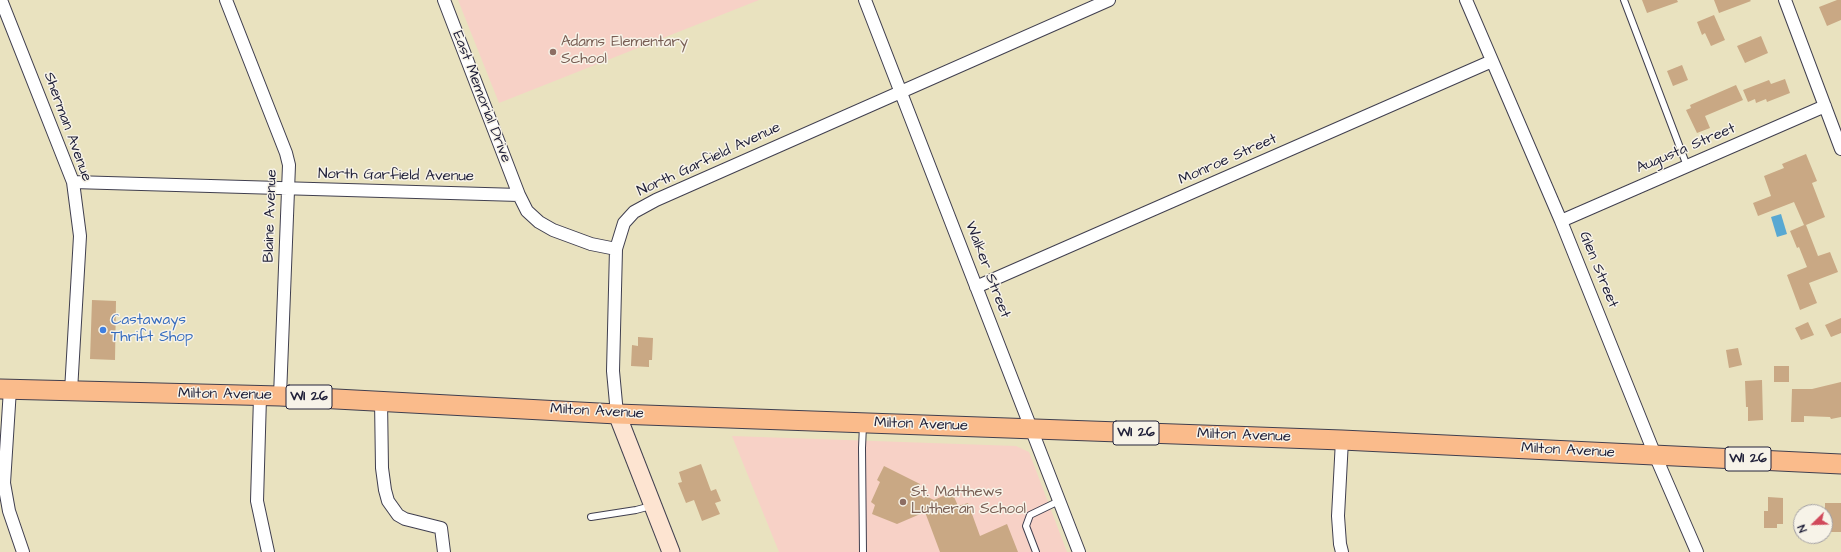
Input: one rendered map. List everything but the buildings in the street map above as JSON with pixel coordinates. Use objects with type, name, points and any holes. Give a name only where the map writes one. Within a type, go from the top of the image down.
[{"type":"main road","name":"Milton Avenue","points":[[5,389],[380,400],[617,414],[1342,440],[1841,464]]},
{"type":"main road","points":[[617,414],[671,552]]},
{"type":"street","name":"Sherman Avenue","points":[[1,0],[73,182],[80,236],[71,391]]},
{"type":"street","name":"Blaine Avenue","points":[[226,0],[286,153],[289,165],[280,396]]},
{"type":"street","name":"East Memorial Drive","points":[[444,0],[519,195]]},
{"type":"street","name":"Walker Street","points":[[865,0],[1079,552]]},
{"type":"street","name":"North Garfield Avenue","points":[[616,249],[624,223],[634,212],[656,200],[1109,0]]},
{"type":"street","name":"Glen Street","points":[[1466,0],[1561,221],[1655,455],[1697,552]]},
{"type":"street","points":[[1785,0],[1841,149]]},
{"type":"street","name":"Monroe Street","points":[[976,287],[1492,61]]},
{"type":"street","name":"Augusta Street","points":[[1561,221],[1825,106]]},
{"type":"street","name":"North Garfield Avenue","points":[[73,182],[519,195]]},
{"type":"street","points":[[519,195],[528,211],[539,222],[553,230],[591,244],[616,249],[613,371],[617,414]]},
{"type":"street","points":[[5,389],[4,483],[8,511],[23,552]]},
{"type":"street","points":[[260,397],[257,501],[268,552]]},
{"type":"street","points":[[380,400],[382,468],[388,501],[398,514],[405,519],[441,528],[444,552]]},
{"type":"street","points":[[1342,440],[1338,516],[1342,552]]},
{"type":"lane","points":[[1624,0],[1687,166]]},
{"type":"lane","points":[[863,423],[863,552]]},
{"type":"lane","points":[[1036,552],[1026,526],[1030,515],[1059,501]]},
{"type":"lane","points":[[591,517],[636,510],[653,505]]},
{"type":"shaded area","name":"Adams Elementary School","points":[[458,0],[759,0],[499,103]]},
{"type":"shaded area","name":"St. Matthews Lutheran School","points":[[732,436],[1016,446],[1029,452],[1067,552],[779,552]]},
{"type":"water","points":[[1781,214],[1787,234],[1777,237],[1771,217]]},
{"type":"place","name":"Adams Elementary School","points":[[553,52]]},
{"type":"place","name":"Castaways Thrift Shop","points":[[103,330]]},
{"type":"place","name":"St. Matthews Lutheran School","points":[[903,502]]}]
